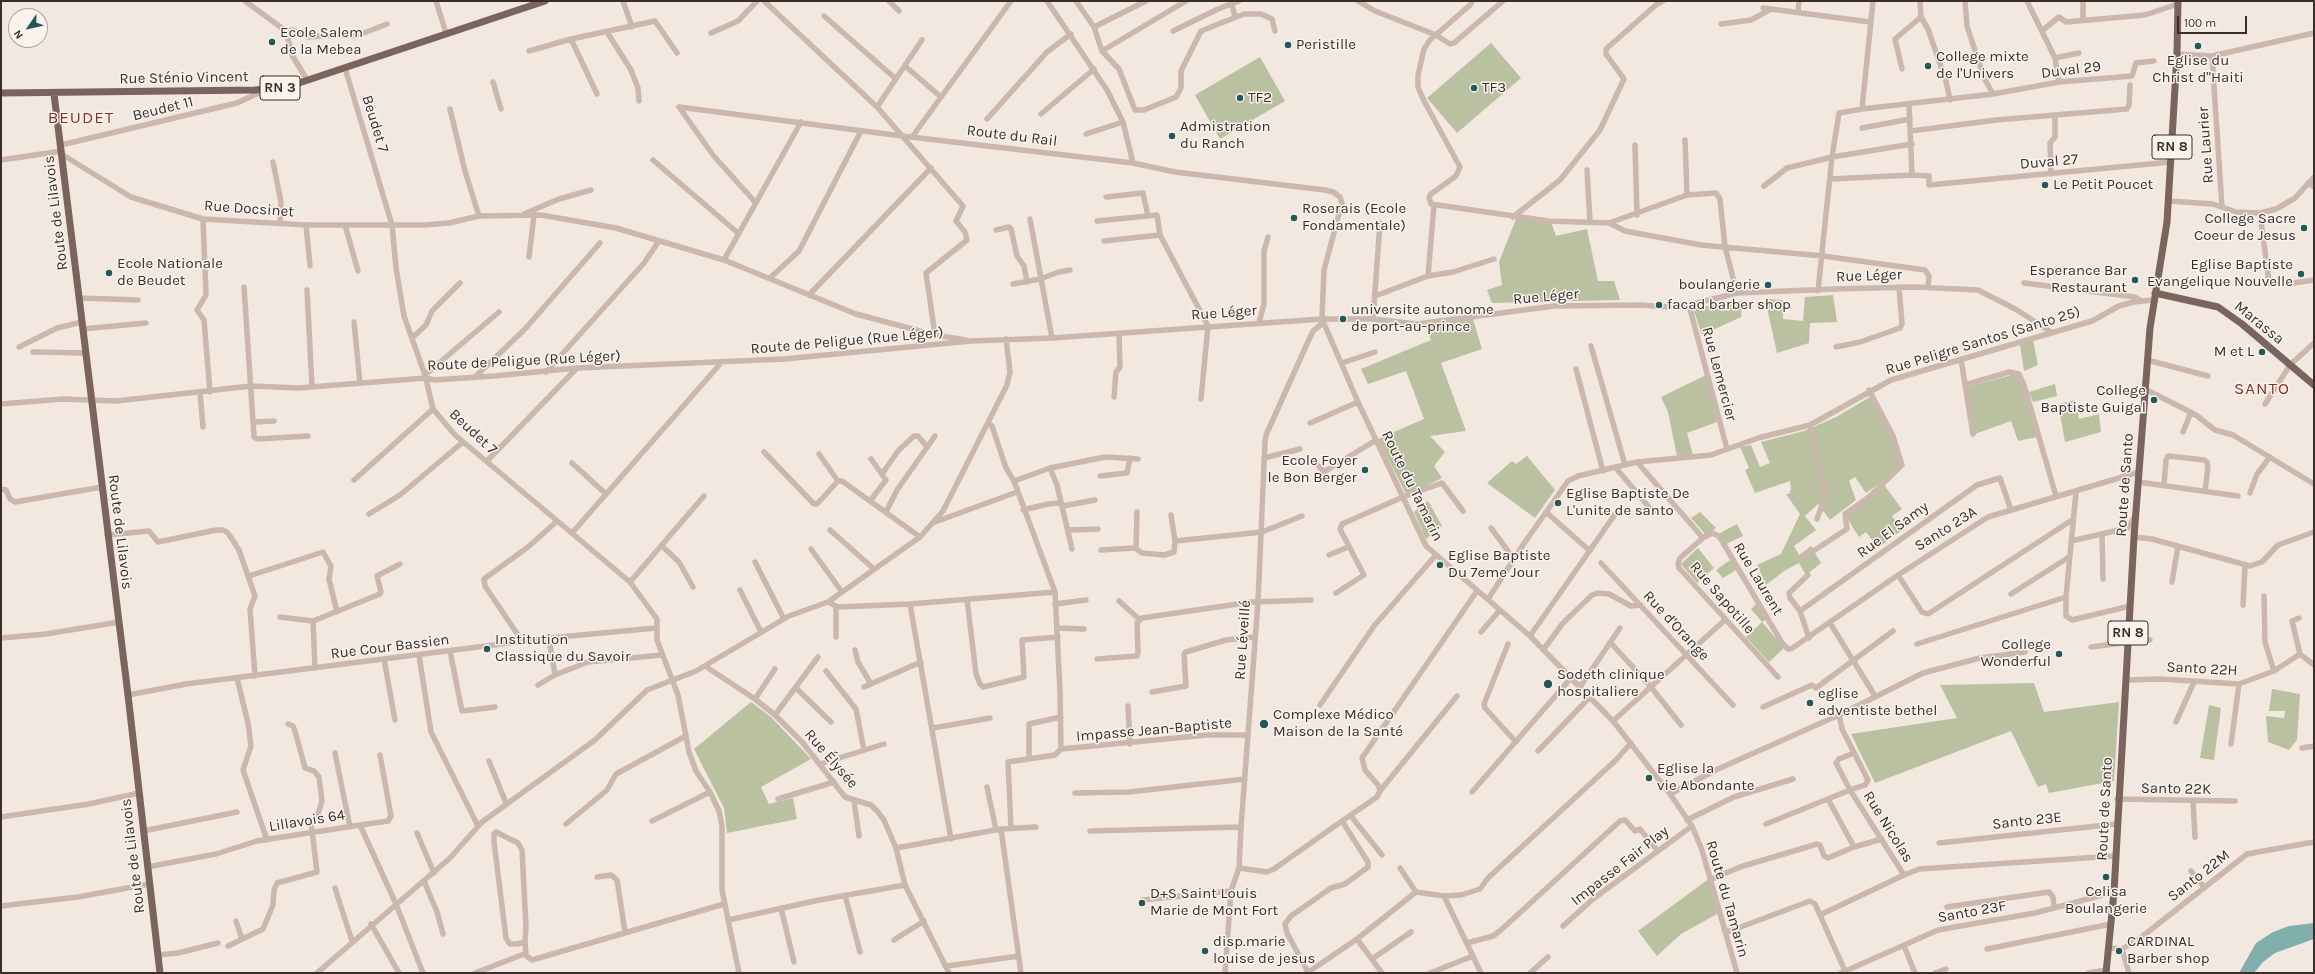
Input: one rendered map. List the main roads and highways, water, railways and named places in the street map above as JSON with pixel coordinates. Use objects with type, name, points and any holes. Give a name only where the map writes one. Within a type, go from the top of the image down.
[{"type":"main road","name":"Rue Sténio Vincent","points":[[1,93],[54,94],[268,89],[287,87],[545,1]]},
{"type":"main road","name":"Route de Santo","points":[[2106,972],[2114,892],[2116,824],[2147,360],[2153,300],[2156,293],[2166,238],[2169,201],[2177,54],[2178,2]]},
{"type":"main road","name":"Route de Lilavois","points":[[54,94],[62,150],[90,399],[128,695],[160,973]]},
{"type":"main road","name":"Marassa","points":[[2156,293],[2218,307],[2242,324],[2314,386]]},
{"type":"water","points":[[2314,923],[2314,939],[2275,953],[2263,962],[2254,973],[2239,973],[2256,943],[2273,932],[2289,926]]},
{"type":"place","name":"Ecole Salem de la Mebea","points":[[272,42]]},
{"type":"place","name":"Peristille","points":[[1288,45]]},
{"type":"place","name":"Eglise du Christ d\"Haiti","points":[[2198,46]]},
{"type":"place","name":"College mixte de l'Univers","points":[[1928,66]]},
{"type":"place","name":"TF3","points":[[1474,88]]},
{"type":"place","name":"TF2","points":[[1240,98]]},
{"type":"place","name":"Admistration du Ranch","points":[[1172,136]]},
{"type":"place","name":"Le Petit Poucet","points":[[2045,185]]},
{"type":"place","name":"Roserais (Ecole Fondamentale)","points":[[1294,218]]},
{"type":"place","name":"College Sacre Coeur de Jesus","points":[[2304,228]]},
{"type":"place","name":"Ecole Nationale de Beudet","points":[[109,273]]},
{"type":"place","name":"Eglise Baptiste Evangelique Nouvelle","points":[[2301,274]]},
{"type":"place","name":"Esperance Bar Restaurant","points":[[2135,280]]},
{"type":"place","name":"boulangerie","points":[[1768,285]]},
{"type":"place","name":"facad barber shop","points":[[1659,305]]},
{"type":"place","name":"universite autonome de port-au-prince","points":[[1343,319]]},
{"type":"place","name":"M et L","points":[[2262,352]]},
{"type":"place","name":"College Baptiste Guigal","points":[[2154,400]]},
{"type":"place","name":"Ecole Foyer le Bon Berger","points":[[1365,470]]},
{"type":"place","name":"Eglise Baptiste De L'unite de santo","points":[[1558,503]]},
{"type":"place","name":"Eglise Baptiste Du 7eme Jour","points":[[1440,565]]},
{"type":"place","name":"Institution Classique du Savoir","points":[[487,649]]},
{"type":"place","name":"College Wonderful","points":[[2059,654]]},
{"type":"place","name":"Sodeth clinique hospitaliere","points":[[1548,684]]},
{"type":"place","name":"eglise adventiste bethel","points":[[1810,703]]},
{"type":"place","name":"Complexe Médico Maison de la Santé","points":[[1264,724]]},
{"type":"place","name":"Eglise la vie Abondante","points":[[1649,778]]},
{"type":"place","name":"Celisa Boulangerie","points":[[2106,877]]},
{"type":"place","name":"D+S Saint Louis Marie de Mont Fort","points":[[1142,903]]},
{"type":"place","name":"disp.marie louise de jesus","points":[[1205,951]]},
{"type":"place","name":"CARDINAL Barber shop","points":[[2119,951]]},
{"type":"district","name":"BEUDET","points":[[81,118]]},
{"type":"district","name":"SANTO","points":[[2262,389]]}]
